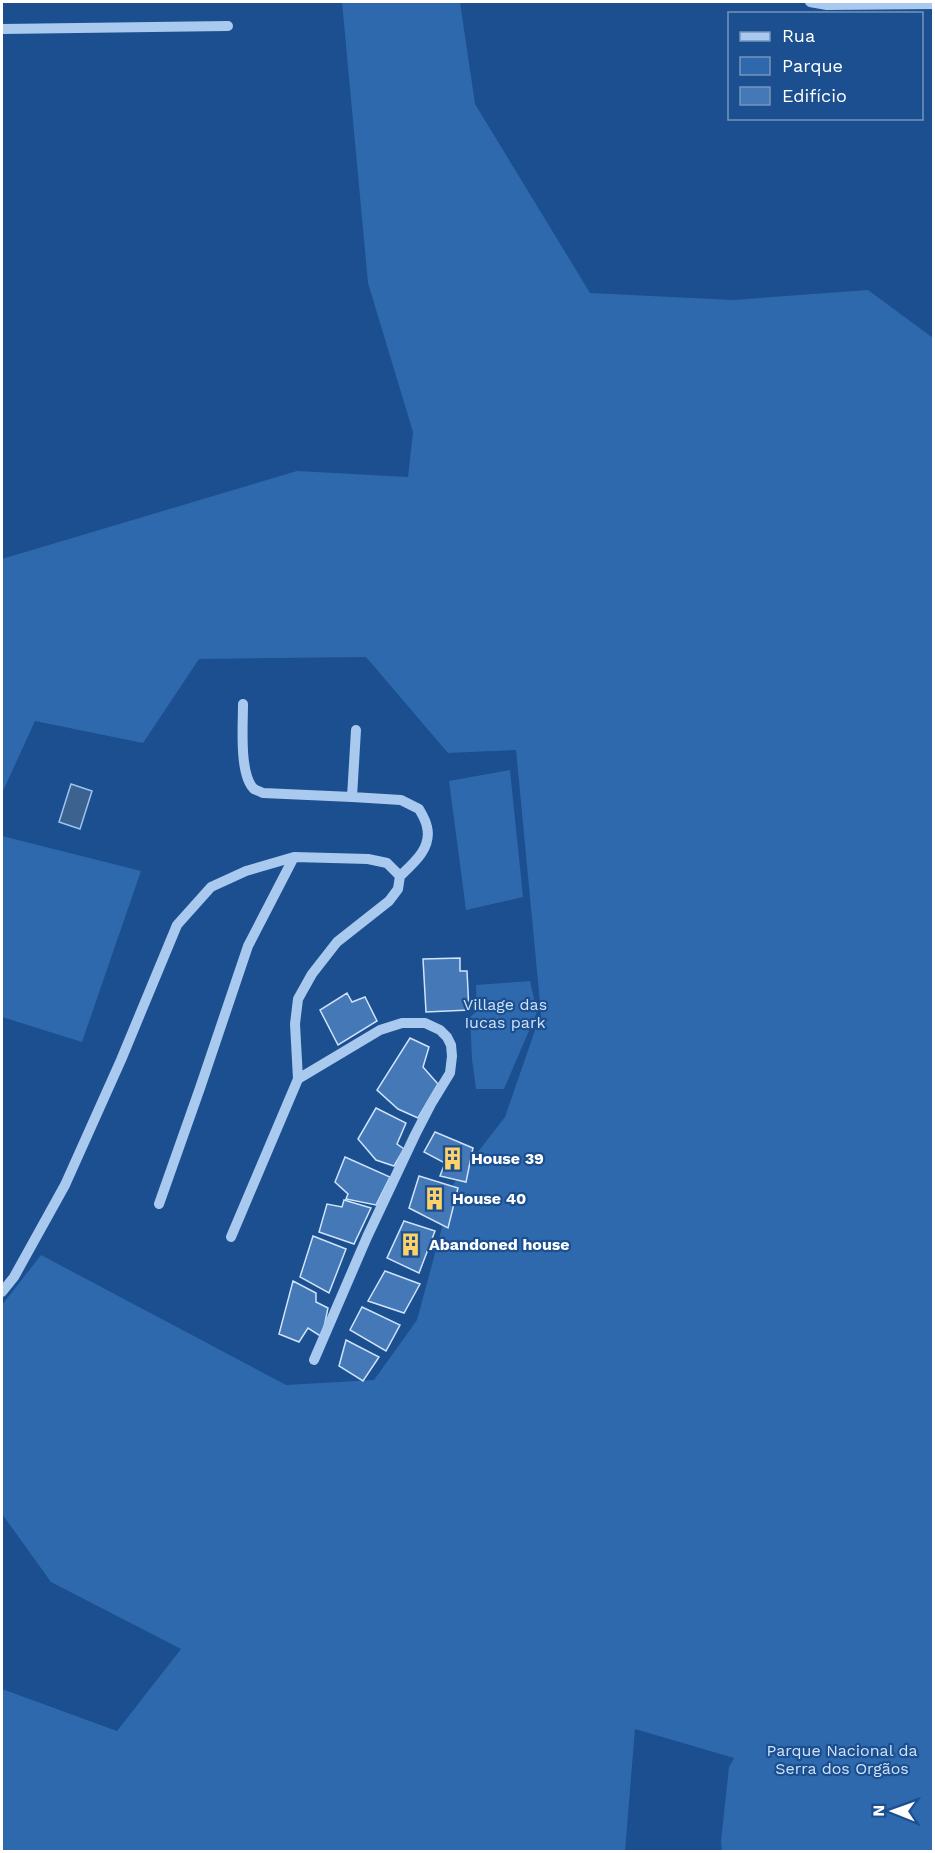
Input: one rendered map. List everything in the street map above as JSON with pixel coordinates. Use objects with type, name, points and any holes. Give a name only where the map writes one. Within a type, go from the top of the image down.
[{"type":"street","points":[[810,2],[827,5],[933,4]]},
{"type":"street","points":[[2,29],[228,26]]},
{"type":"street","points":[[231,1237],[298,1079],[295,1024],[298,999],[312,974],[337,942],[389,901],[398,889],[400,876],[420,856],[427,842],[428,828],[419,808],[401,800],[263,793],[255,790],[244,766],[243,704]]},
{"type":"street","points":[[352,797],[356,730]]},
{"type":"street","points":[[2,1292],[14,1277],[65,1185],[121,1060],[177,925],[211,887],[246,870],[294,857],[368,859],[387,864],[400,876]]},
{"type":"street","points":[[159,1204],[248,945],[294,857]]},
{"type":"street","points":[[298,1079],[380,1030],[402,1023],[425,1023],[440,1030],[451,1045],[450,1073],[431,1104],[367,1237],[314,1360]]},
{"type":"green space","name":"Parque Nacional da Serra dos Orgãos","points":[[342,2],[460,2],[475,104],[590,293],[733,300],[868,290],[933,338],[933,1851],[722,1851],[729,1767],[734,1758],[635,1729],[625,1851],[2,1851],[2,1689],[117,1731],[181,1649],[51,1582],[2,1514],[2,1305],[41,1255],[286,1385],[374,1380],[417,1320],[454,1183],[505,1117],[541,1013],[516,750],[448,753],[366,657],[199,659],[143,743],[35,721],[2,793],[2,559],[297,471],[408,477],[413,432],[368,283]]},
{"type":"green space","points":[[510,770],[523,897],[466,910],[449,781]]},
{"type":"green space","points":[[2,836],[141,871],[82,1042],[2,1017]]},
{"type":"green space","name":"Village das Iucas park","points":[[530,981],[537,1012],[504,1089],[476,1089],[470,1017],[477,1011],[476,985]]},
{"type":"shaded area","points":[[71,784],[92,791],[80,829],[59,822]]},
{"type":"building","points":[[460,958],[460,971],[467,971],[469,1010],[426,1012],[423,959]]},
{"type":"building","points":[[347,993],[352,1002],[365,997],[377,1021],[338,1045],[320,1010]]},
{"type":"building","points":[[410,1038],[429,1047],[423,1067],[438,1084],[418,1118],[398,1109],[377,1090]]},
{"type":"building","points":[[376,1108],[406,1123],[397,1144],[404,1149],[394,1166],[376,1160],[358,1139]]},
{"type":"building","name":"House 39","points":[[435,1132],[473,1148],[466,1182],[440,1176],[445,1163],[424,1152]]},
{"type":"building","points":[[345,1157],[390,1177],[376,1205],[346,1199],[348,1194],[335,1182]]},
{"type":"building","name":"House 40","points":[[419,1176],[458,1188],[448,1228],[409,1208]]},
{"type":"building","points":[[344,1200],[371,1208],[354,1244],[319,1232],[327,1204],[342,1207]]},
{"type":"building","name":"Abandoned house","points":[[404,1221],[435,1231],[419,1273],[387,1258]]},
{"type":"building","points":[[313,1236],[346,1249],[329,1293],[300,1277]]},
{"type":"building","points":[[385,1271],[420,1284],[404,1313],[368,1301]]},
{"type":"building","points":[[293,1281],[316,1293],[316,1302],[328,1308],[322,1337],[308,1328],[299,1342],[279,1334]]},
{"type":"building","points":[[362,1307],[400,1325],[386,1351],[350,1330]]},
{"type":"building","points":[[346,1340],[379,1357],[363,1381],[339,1366]]},
{"type":"place","name":"House 39","points":[[453,1158]]},
{"type":"place","name":"House 40","points":[[434,1198]]},
{"type":"place","name":"Abandoned house","points":[[411,1244]]}]
